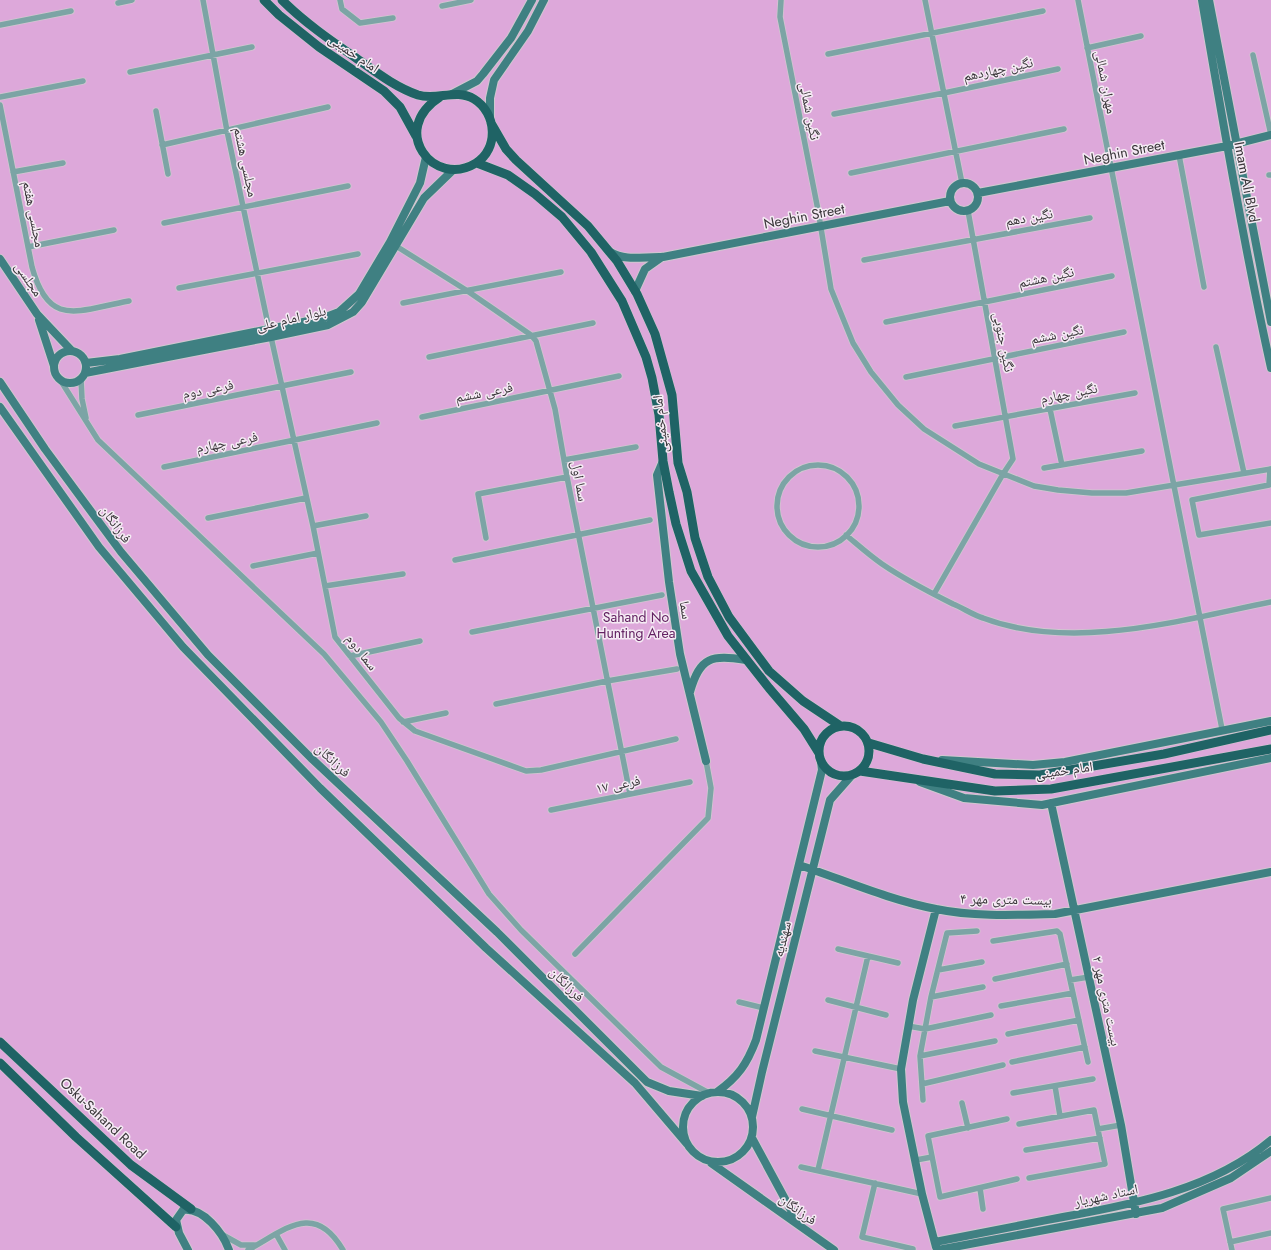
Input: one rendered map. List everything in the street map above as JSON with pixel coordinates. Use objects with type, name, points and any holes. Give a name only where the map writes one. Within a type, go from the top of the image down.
[{"type":"main road","name":"امام خمینی","points":[[264,0],[279,15],[319,47],[384,91],[400,107],[417,138]]},
{"type":"main road","name":"امام خمینی","points":[[282,0],[327,38],[389,81],[407,91],[422,96],[440,96]]},
{"type":"main road","points":[[452,94],[480,77],[511,38],[532,0]]},
{"type":"main road","points":[[490,121],[490,98],[494,80],[528,31],[544,0]]},
{"type":"main road","name":"Imam Ali Blvd","points":[[1202,0],[1227,146],[1257,306],[1271,368]]},
{"type":"main road","name":"Imam Ali Blvd","points":[[1209,0],[1269,304],[1271,322]]},
{"type":"main road","points":[[452,94],[464,95],[474,99],[483,107],[490,121],[493,131],[491,143],[485,155],[477,163],[467,168],[453,170],[440,167],[426,157],[421,151],[417,138],[417,125],[421,113],[428,104],[440,96],[452,94]]},
{"type":"main road","name":"امام خمینی","points":[[490,121],[506,148],[588,226],[608,250],[635,291],[655,334],[672,395],[678,463],[687,492],[695,538],[708,577],[729,617],[769,671],[803,701],[839,725]]},
{"type":"main road","name":"Neghin Street","points":[[978,193],[1227,146],[1271,135]]},
{"type":"main road","name":"بلوار امام علی","points":[[83,376],[328,325],[352,312],[362,302],[393,244],[420,183],[426,157]]},
{"type":"main road","name":"امام خمینی","points":[[477,163],[508,175],[535,194],[562,217],[591,252],[622,301],[650,371],[659,415],[663,461],[676,524],[691,570],[728,636],[746,660],[804,728],[820,757]]},
{"type":"main road","name":"بلوار امام علی","points":[[86,363],[120,359],[326,317],[344,308],[359,294],[424,198],[453,170]]},
{"type":"main road","points":[[957,184],[970,184],[978,193],[977,204],[968,211],[955,208],[950,201],[951,191],[957,184]]},
{"type":"main road","name":"Neghin Street","points":[[663,257],[950,201]]},
{"type":"main road","points":[[608,250],[615,255],[630,258],[663,257]]},
{"type":"main road","points":[[635,291],[645,269],[663,257]]},
{"type":"main road","name":"مجلسی","points":[[0,259],[37,314],[72,351]]},
{"type":"main road","name":"مجلسی","points":[[37,314],[54,366]]},
{"type":"main road","points":[[269,329],[271,337]]},
{"type":"main road","points":[[72,351],[83,358],[86,363],[83,376],[69,383],[58,378],[54,366],[60,355],[72,351]]},
{"type":"main road","name":"فرزانگان","points":[[0,382],[45,449],[121,552],[213,660],[311,758],[496,932],[647,1082],[669,1091],[709,1094]]},
{"type":"main road","name":"فرزانگان","points":[[0,407],[99,547],[183,647],[320,788],[486,948],[635,1083],[687,1144]]},
{"type":"main road","name":"سما","points":[[663,461],[657,475],[669,582],[680,654],[706,761]]},
{"type":"main road","points":[[690,692],[698,668],[715,658],[725,657],[746,660]]},
{"type":"main road","points":[[923,759],[1033,765],[1065,762],[1271,720]]},
{"type":"main road","points":[[839,725],[854,727],[865,736],[869,743],[869,758],[856,773],[837,775],[830,772],[820,757],[822,738],[832,728],[839,725]]},
{"type":"main road","name":"امام خمینی","points":[[869,743],[923,759],[995,774],[1040,775],[1164,754],[1271,730]]},
{"type":"main road","name":"امام خمینی","points":[[856,773],[912,779],[995,791],[1051,788],[1271,749]]},
{"type":"main road","name":"سهندیه","points":[[709,1094],[732,1081],[748,1060],[756,1040],[822,770],[820,757]]},
{"type":"main road","points":[[912,779],[964,798],[1005,803],[1042,805],[1271,758]]},
{"type":"main road","name":"سهندیه","points":[[752,1117],[830,800],[856,773]]},
{"type":"main road","name":"بیست متری مهر ۲","points":[[1051,804],[1120,1125],[1136,1214]]},
{"type":"main road","name":"بیست متری مهر ۴","points":[[798,865],[879,893],[936,909],[980,914],[1026,915],[1055,914],[1271,872]]},
{"type":"main road","points":[[936,909],[908,1026],[901,1069],[903,1102],[922,1194],[936,1247]]},
{"type":"main road","name":"Osku-Sahand Road","points":[[0,1042],[131,1165],[191,1209]]},
{"type":"main road","points":[[0,1063],[76,1137],[176,1227],[188,1250]]},
{"type":"main road","points":[[709,1094],[729,1094],[739,1099],[747,1107],[752,1117],[754,1128],[752,1138],[747,1147],[735,1158],[719,1162],[709,1161],[696,1154],[687,1144],[683,1126],[684,1117],[691,1105],[709,1094]]},
{"type":"main road","points":[[752,1138],[786,1205],[800,1228]]},
{"type":"main road","name":"استاد شهریار","points":[[936,1247],[1134,1204],[1173,1192],[1210,1178],[1241,1161],[1271,1140]]},
{"type":"main road","name":"استاد شهریار","points":[[936,1247],[1136,1214],[1162,1208],[1231,1178],[1271,1151]]},
{"type":"main road","name":"فرزانگان","points":[[709,1161],[800,1228],[834,1250]]},
{"type":"main road","points":[[176,1227],[176,1220],[183,1210],[191,1209],[201,1215],[220,1233],[230,1250]]},
{"type":"street","points":[[118,2],[132,0]]},
{"type":"street","name":"مجلسی هشتم","points":[[203,0],[227,131],[269,329]]},
{"type":"street","points":[[340,0],[342,9],[360,23],[393,18]]},
{"type":"street","points":[[442,6],[471,0]]},
{"type":"street","name":"نگین شمالی","points":[[781,0],[780,17],[831,288],[853,343],[871,372],[898,406],[924,429],[979,464],[1034,486],[1092,493],[1126,493],[1271,469]]},
{"type":"street","points":[[925,0],[962,183]]},
{"type":"street","name":"مهران شمالی","points":[[1078,0],[1198,616],[1222,729]]},
{"type":"street","points":[[0,25],[72,11]]},
{"type":"street","points":[[828,54],[1042,12]]},
{"type":"street","points":[[1087,48],[1141,36]]},
{"type":"street","points":[[130,72],[252,47]]},
{"type":"street","points":[[1253,55],[1271,135]]},
{"type":"street","name":"نگین چهاردهم","points":[[834,114],[1058,69]]},
{"type":"street","points":[[0,97],[84,81]]},
{"type":"street","name":"مجلسی هفتم","points":[[0,104],[28,247],[37,285],[45,298],[55,308],[69,312],[129,301]]},
{"type":"street","points":[[162,145],[328,107]]},
{"type":"street","points":[[156,111],[168,174]]},
{"type":"street","points":[[852,173],[1064,129]]},
{"type":"street","points":[[1179,155],[1204,288]]},
{"type":"street","points":[[13,172],[62,163]]},
{"type":"street","points":[[164,223],[348,186]]},
{"type":"street","name":"نگین جنوبی","points":[[934,594],[1003,474],[1014,459],[968,211]]},
{"type":"street","name":"نگین دهم","points":[[864,260],[1090,218]]},
{"type":"street","points":[[28,247],[114,230]]},
{"type":"street","points":[[393,244],[466,290],[531,334]]},
{"type":"street","points":[[179,288],[358,254]]},
{"type":"street","points":[[403,303],[561,272]]},
{"type":"street","name":"نگین هشتم","points":[[886,322],[1112,276]]},
{"type":"street","points":[[1257,306],[1269,304]]},
{"type":"street","points":[[429,356],[531,334],[593,323]]},
{"type":"street","name":"نگین ششم","points":[[906,376],[1124,332]]},
{"type":"street","name":"سما اول","points":[[531,334],[536,340],[551,391],[606,681],[630,794]]},
{"type":"street","name":"سما دوم","points":[[271,337],[313,526],[335,637],[403,722],[415,731],[526,771],[541,770],[676,739]]},
{"type":"street","points":[[1216,347],[1244,473]]},
{"type":"street","name":"فرعی دوم","points":[[138,415],[351,372]]},
{"type":"street","points":[[83,376],[82,399],[88,424]]},
{"type":"street","name":"فرعی ششم","points":[[422,417],[619,376]]},
{"type":"street","points":[[58,378],[98,440],[324,654],[356,691],[381,722],[407,761],[489,894],[521,930],[661,1067],[709,1094]]},
{"type":"street","name":"نگین چهارم","points":[[955,426],[1135,393]]},
{"type":"street","points":[[1050,409],[1062,465]]},
{"type":"street","name":"فرعی چهارم","points":[[164,467],[376,423]]},
{"type":"street","points":[[564,460],[636,447]]},
{"type":"street","points":[[1044,468],[1142,451]]},
{"type":"street","points":[[819,465],[837,470],[847,478],[855,488],[859,507],[854,525],[846,535],[836,543],[817,547],[798,542],[788,534],[779,518],[777,505],[779,492],[790,476],[806,467],[819,465]]},
{"type":"street","points":[[1271,469],[1269,485],[1192,500],[1199,535],[1271,523]]},
{"type":"street","points":[[486,538],[478,494],[567,477]]},
{"type":"street","points":[[208,518],[306,498]]},
{"type":"street","points":[[313,526],[366,516]]},
{"type":"street","points":[[455,560],[650,520]]},
{"type":"street","points":[[846,535],[882,564],[934,594],[983,618],[1031,630],[1063,633],[1108,631],[1271,602]]},
{"type":"street","points":[[253,566],[318,553]]},
{"type":"street","points":[[325,586],[403,574]]},
{"type":"street","points":[[472,632],[662,595]]},
{"type":"street","points":[[350,656],[420,641]]},
{"type":"street","points":[[496,704],[606,681],[677,669]]},
{"type":"street","points":[[403,722],[446,713]]},
{"type":"street","points":[[575,954],[708,818],[711,788],[706,761]]},
{"type":"street","name":"فرعی ۱۷","points":[[551,810],[690,782]]},
{"type":"street","points":[[923,1100],[920,1056],[931,997],[947,933],[977,931]]},
{"type":"street","points":[[994,941],[1056,931],[1060,934],[1088,1062]]},
{"type":"street","points":[[838,949],[898,963]]},
{"type":"street","points":[[818,1170],[868,956]]},
{"type":"street","points":[[938,970],[982,962]]},
{"type":"street","points":[[995,979],[1067,964]]},
{"type":"street","points":[[1070,980],[1089,976]]},
{"type":"street","points":[[931,997],[983,987]]},
{"type":"street","points":[[1002,1006],[1073,993]]},
{"type":"street","points":[[828,1000],[886,1014]]},
{"type":"street","points":[[739,1002],[764,1008]]},
{"type":"street","points":[[908,1026],[925,1029],[991,1015]]},
{"type":"street","points":[[1008,1034],[1079,1020]]},
{"type":"street","points":[[920,1056],[995,1041]]},
{"type":"street","points":[[1012,1062],[1085,1047]]},
{"type":"street","points":[[815,1051],[844,1059],[901,1069]]},
{"type":"street","points":[[922,1084],[1003,1065]]},
{"type":"street","points":[[1013,1092],[1093,1080]]},
{"type":"street","points":[[1055,1086],[1060,1116]]},
{"type":"street","points":[[962,1103],[968,1128]]},
{"type":"street","points":[[802,1109],[892,1130]]},
{"type":"street","points":[[1019,1124],[1094,1110],[1105,1164],[1029,1178]]},
{"type":"street","points":[[1007,1119],[928,1136],[940,1197],[1018,1180]]},
{"type":"street","points":[[1098,1129],[1120,1125]]},
{"type":"street","points":[[1026,1150],[1100,1138]]},
{"type":"street","points":[[916,1160],[932,1157]]},
{"type":"street","points":[[802,1167],[922,1194]]},
{"type":"street","points":[[875,1183],[862,1237],[912,1249]]},
{"type":"street","points":[[980,1188],[983,1209]]},
{"type":"street","points":[[1232,1250],[1223,1209],[1271,1198]]},
{"type":"street","points":[[248,1250],[296,1224],[307,1222],[325,1229],[332,1235],[343,1250]]},
{"type":"street","points":[[220,1233],[242,1245],[258,1244]]},
{"type":"street","points":[[1230,1242],[1271,1233]]},
{"type":"street","points":[[276,1234],[285,1250]]},
{"type":"green space","name":"Sahand No Hunting Area","points":[[0,0],[1271,0],[1271,1250],[0,1250]]}]
